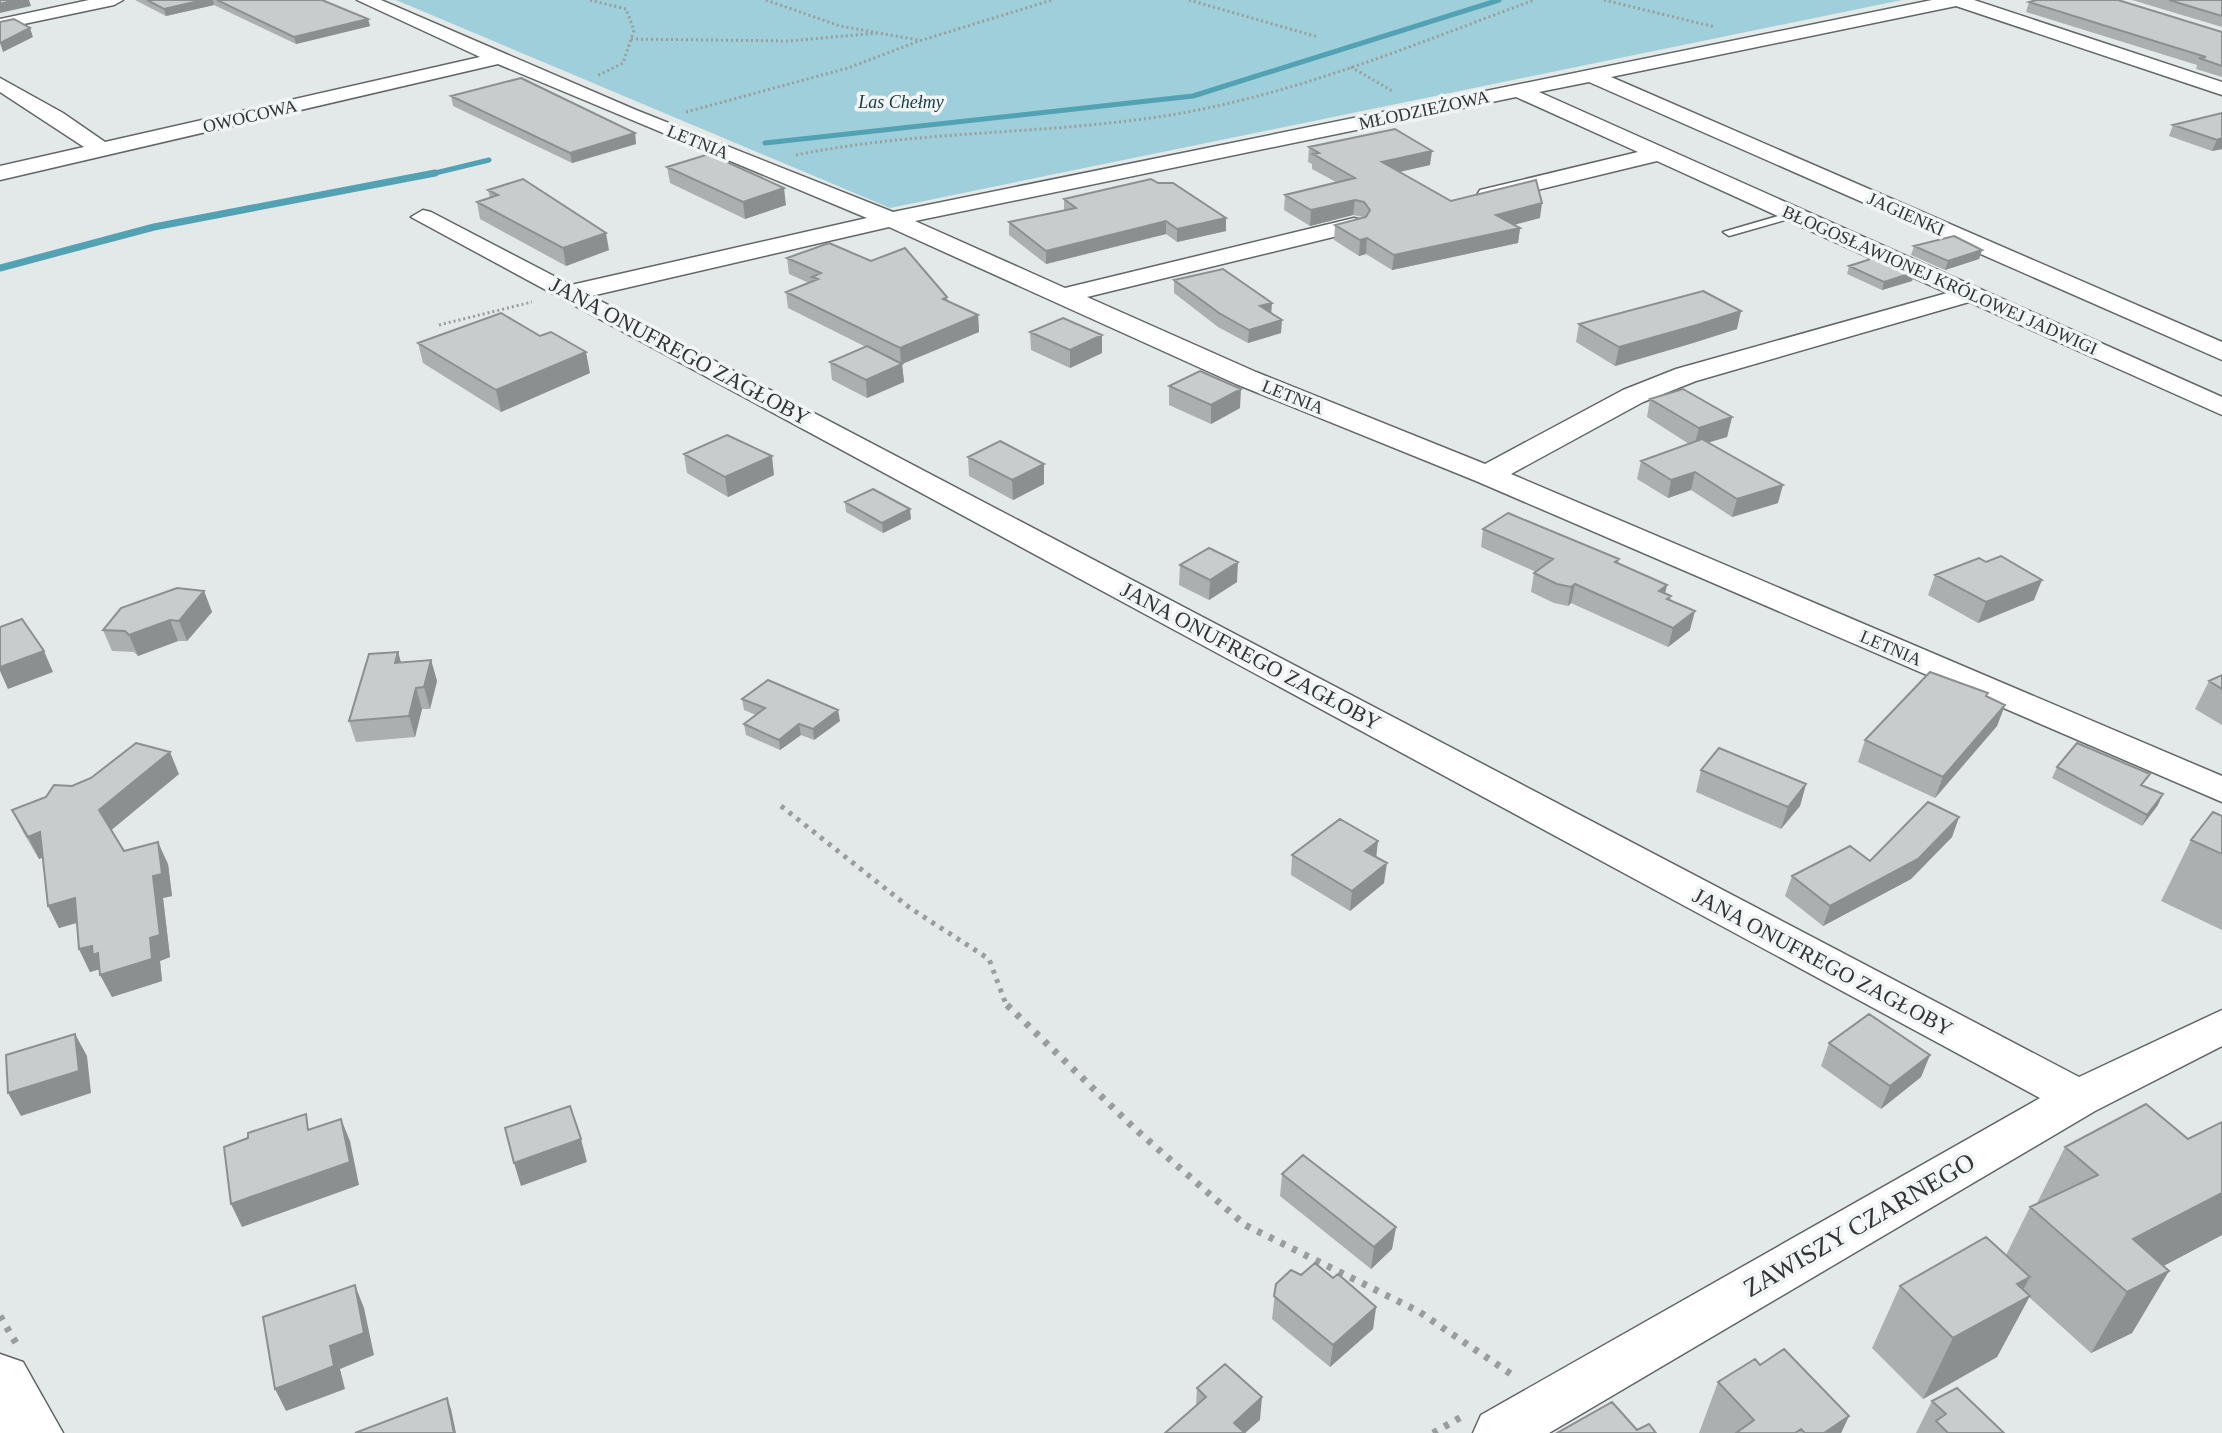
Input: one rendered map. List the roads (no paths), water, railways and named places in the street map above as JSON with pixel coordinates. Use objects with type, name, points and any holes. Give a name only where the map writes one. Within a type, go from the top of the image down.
[{"type":"street","name":"LETNIA","points":[[366,0],[649,122],[891,219],[1246,378],[1487,475],[2222,790]]},
{"type":"street","name":"MŁODZIEŻOWA","points":[[570,293],[891,219],[1957,0]]},
{"type":"street","points":[[1957,0],[2222,89]]},
{"type":"street","points":[[0,24],[107,1]]},
{"type":"street","name":"OWOCOWA","points":[[0,173],[499,58]]},
{"type":"street","name":"JAGIENKI","points":[[1590,75],[2222,352]]},
{"type":"street","points":[[0,84],[56,117],[102,150]]},
{"type":"street","name":"BŁOGOSŁAWIONEJ KRÓLOWEJ JADWIGI","points":[[1518,90],[2222,407]]},
{"type":"street","points":[[1464,201],[1658,154]]},
{"type":"street","name":"JANA ONUFREGO ZAGŁOBY","points":[[423,217],[2079,1098]]},
{"type":"street","points":[[1066,295],[1354,225]]},
{"type":"street","points":[[1487,475],[1633,396],[1686,375],[1974,293]]},
{"type":"street","name":"ZAWISZY CZARNEGO","points":[[1500,1433],[2079,1098],[2222,1026]]},
{"type":"street","points":[[0,1383],[30,1433]]},
{"type":"lane","points":[[1729,232],[1795,214]]},
{"type":"waterway","points":[[765,143],[1193,96],[1499,0]]},
{"type":"waterway","points":[[427,175],[489,160]]},
{"type":"waterway","points":[[0,268],[154,227],[435,173]]},
{"type":"park label","name":"Las Chełmy","points":[[901,102]]}]
